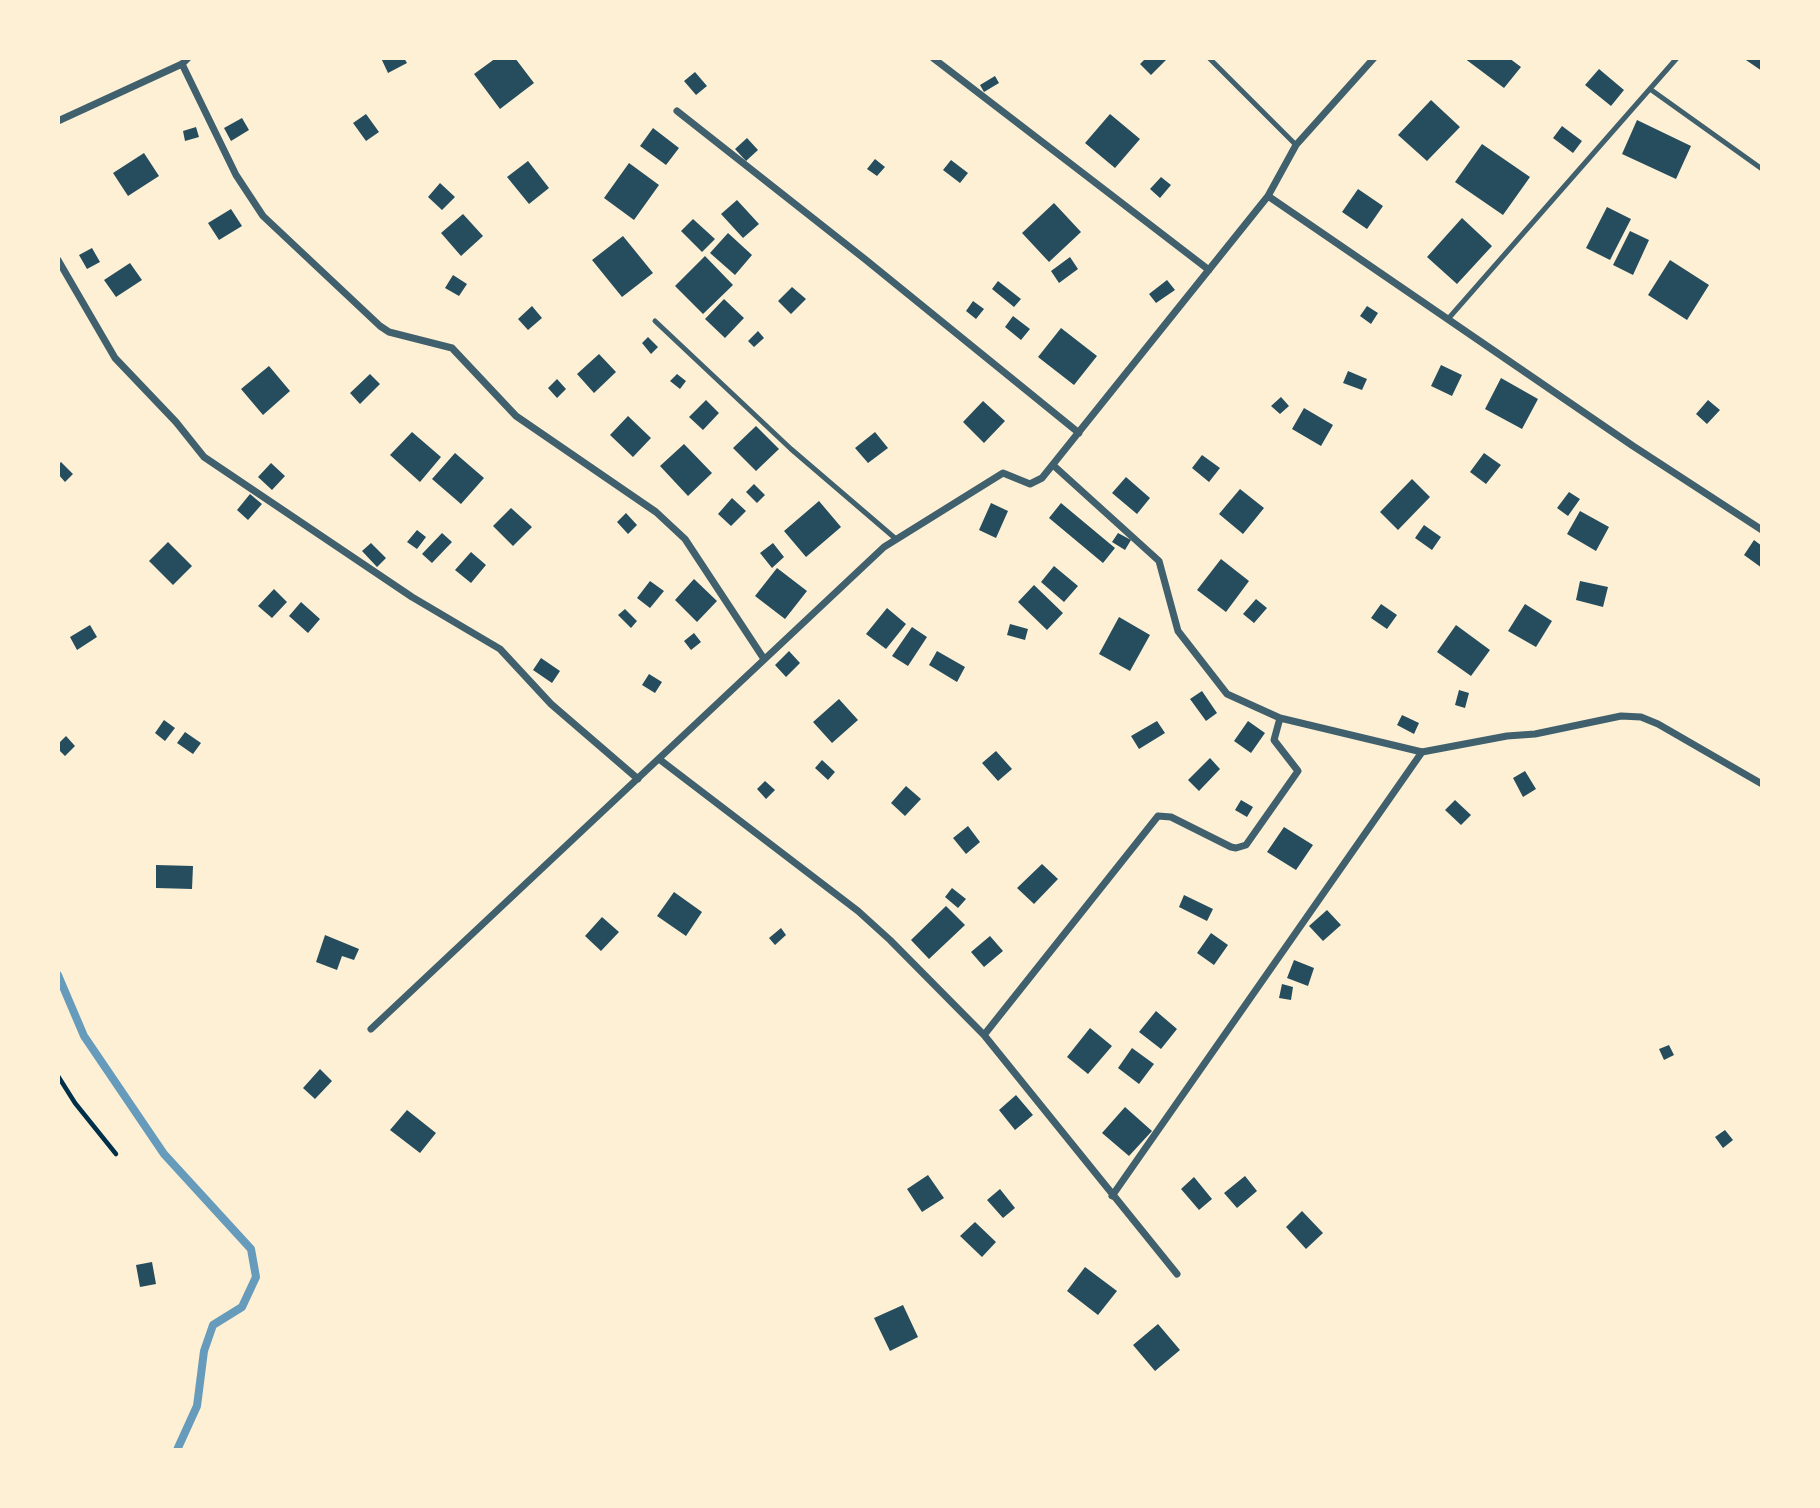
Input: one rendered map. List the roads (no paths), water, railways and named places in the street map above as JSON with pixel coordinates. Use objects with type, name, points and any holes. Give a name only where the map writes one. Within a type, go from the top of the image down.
[{"type":"street","points":[[933,58],[1209,270]]},
{"type":"street","points":[[371,1029],[884,547],[1003,474],[1030,484],[1042,478],[1268,196],[1296,145],[1374,58]]},
{"type":"street","points":[[58,121],[185,61],[236,175],[263,216],[380,326],[389,331],[452,348],[516,416],[676,528],[764,659]]},
{"type":"street","points":[[677,111],[1079,433]]},
{"type":"street","points":[[1268,196],[1633,446],[1762,530]]},
{"type":"street","points":[[58,260],[115,358],[176,422],[204,457],[412,597],[500,649],[551,704],[638,779]]},
{"type":"street","points":[[1053,465],[1159,561],[1178,631],[1227,694],[1280,718],[1422,752],[1507,736],[1535,734],[1621,716],[1641,716],[1762,784]]},
{"type":"street","points":[[984,1035],[1158,816],[1171,817],[1231,847],[1246,845],[1298,771],[1274,740],[1280,718]]},
{"type":"street","points":[[1112,1196],[1422,752]]},
{"type":"street","points":[[659,759],[858,911],[890,940],[984,1035],[1177,1274]]},
{"type":"lane","points":[[1209,58],[1296,145]]},
{"type":"lane","points":[[1448,319],[1677,58]]},
{"type":"lane","points":[[1650,89],[1762,169]]},
{"type":"lane","points":[[655,321],[791,449],[896,539]]},
{"type":"waterway","points":[[58,975],[84,1036],[164,1154],[251,1249],[256,1277],[242,1307],[213,1325],[204,1351],[197,1406],[177,1450]]}]
